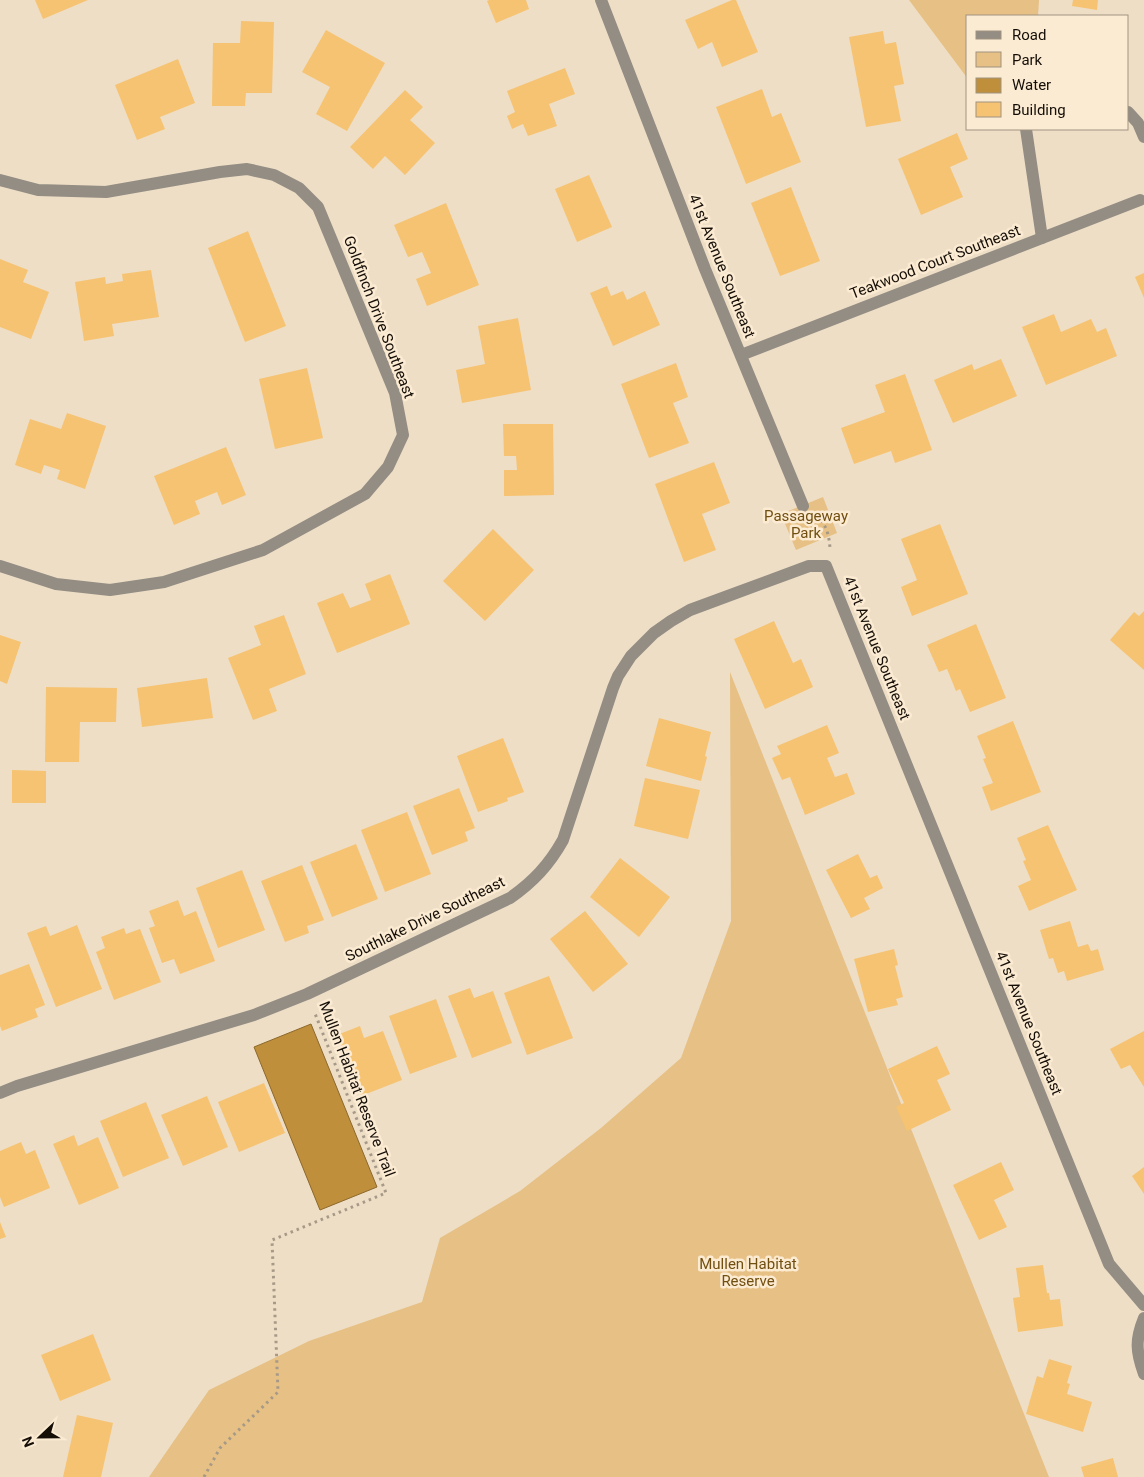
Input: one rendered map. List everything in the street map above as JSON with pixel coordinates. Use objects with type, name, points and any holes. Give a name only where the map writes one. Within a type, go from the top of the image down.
[{"type":"street","name":"41st Avenue Southeast","points":[[600,0],[740,355],[802,506]]},
{"type":"street","points":[[1129,113],[1138,123],[1144,137]]},
{"type":"street","points":[[1026,130],[1042,238]]},
{"type":"street","name":"Goldfinch Drive Southeast","points":[[0,180],[38,190],[106,192],[220,172],[248,169],[274,175],[298,188],[318,207],[322,216],[395,393],[403,435],[388,467],[365,494],[263,550],[164,582],[110,590],[56,584],[0,566]]},
{"type":"street","name":"Teakwood Court Southeast","points":[[740,355],[1042,238],[1142,195]]},
{"type":"street","name":"Southlake Drive Southeast","points":[[0,1093],[17,1086],[254,1015],[307,994],[510,898],[528,886],[543,871],[554,857],[563,840],[618,676],[631,656],[654,633],[690,610],[809,566],[826,566]]},
{"type":"street","name":"41st Avenue Southeast","points":[[826,566],[1109,1264],[1144,1304]]},
{"type":"street","points":[[1144,1318],[1138,1331],[1137,1355],[1144,1374]]},
{"type":"path","name":"41st Avenue Southeast","points":[[802,506],[822,521],[830,537],[830,553],[826,566]]},
{"type":"path","name":"Mullen Habitat Reserve Trail","points":[[204,1477],[220,1448],[278,1392],[272,1240],[386,1193],[307,994]]},
{"type":"green space","points":[[909,0],[1039,0],[1038,15],[966,15],[966,76]]},
{"type":"green space","name":"Passageway Park","points":[[823,497],[837,533],[796,550],[781,514]]},
{"type":"green space","name":"Mullen Habitat Reserve","points":[[730,672],[1049,1477],[149,1477],[209,1390],[309,1341],[422,1302],[440,1238],[520,1191],[601,1128],[681,1058],[731,921]]},
{"type":"water","points":[[311,1024],[377,1187],[320,1210],[254,1047]]},
{"type":"building","points":[[35,0],[88,0],[43,19]]},
{"type":"building","points":[[526,0],[529,9],[496,23],[487,1]]},
{"type":"building","points":[[736,0],[758,52],[722,67],[712,42],[698,49],[685,20]]},
{"type":"building","points":[[1073,0],[1098,0],[1097,10],[1072,6]]},
{"type":"building","points":[[241,21],[274,22],[272,93],[246,93],[245,106],[212,106],[213,43],[240,43]]},
{"type":"building","points":[[326,30],[385,63],[347,131],[316,114],[330,87],[302,72]]},
{"type":"building","points":[[883,31],[885,44],[896,42],[904,84],[894,86],[901,121],[866,127],[849,37]]},
{"type":"building","points":[[178,59],[195,103],[160,117],[165,129],[137,140],[115,85]]},
{"type":"building","points":[[565,68],[575,94],[549,104],[557,126],[528,136],[523,124],[512,129],[507,116],[515,112],[507,91]]},
{"type":"building","points":[[762,89],[772,117],[781,113],[801,162],[746,184],[716,107]]},
{"type":"building","points":[[405,90],[423,107],[410,120],[435,143],[405,175],[385,156],[373,169],[350,147]]},
{"type":"building","points":[[957,133],[968,159],[950,167],[963,197],[921,215],[898,159]]},
{"type":"building","points":[[589,175],[612,227],[577,242],[555,189]]},
{"type":"building","points":[[791,187],[820,261],[780,276],[751,203]]},
{"type":"building","points":[[446,203],[479,285],[427,306],[416,279],[431,273],[422,252],[408,257],[394,225]]},
{"type":"building","points":[[248,231],[286,326],[245,342],[208,248]]},
{"type":"building","points":[[0,259],[28,270],[23,282],[49,292],[31,339],[0,327]]},
{"type":"building","points":[[151,270],[159,317],[112,324],[114,336],[84,341],[75,282],[105,277],[106,284],[123,281],[122,274]]},
{"type":"building","points":[[1144,273],[1144,298],[1135,277]]},
{"type":"building","points":[[607,286],[611,296],[623,291],[627,300],[645,291],[660,325],[613,346],[590,293]]},
{"type":"building","points":[[1054,314],[1061,332],[1091,319],[1097,332],[1106,328],[1117,356],[1046,385],[1022,327]]},
{"type":"building","points":[[518,318],[531,390],[462,403],[456,370],[485,364],[478,326]]},
{"type":"building","points":[[1001,359],[1017,396],[953,423],[934,380],[972,364],[974,370]]},
{"type":"building","points":[[676,363],[688,397],[673,403],[689,443],[649,458],[621,384]]},
{"type":"building","points":[[307,368],[323,438],[275,449],[259,379]]},
{"type":"building","points":[[905,374],[932,450],[895,463],[891,451],[854,464],[841,428],[885,412],[875,385]]},
{"type":"building","points":[[67,413],[106,426],[85,489],[57,479],[60,470],[44,465],[41,474],[15,465],[30,419],[61,429]]},
{"type":"building","points":[[503,424],[553,424],[554,495],[504,496],[504,470],[517,470],[516,456],[504,456]]},
{"type":"building","points":[[226,447],[246,495],[222,505],[217,492],[195,501],[200,514],[174,525],[154,476]]},
{"type":"building","points":[[714,462],[730,503],[702,514],[716,550],[684,562],[655,484]]},
{"type":"building","points":[[940,524],[968,594],[912,616],[901,587],[917,580],[901,539]]},
{"type":"building","points":[[493,529],[534,570],[485,621],[443,581]]},
{"type":"building","points":[[390,574],[410,624],[337,653],[317,603],[343,593],[350,608],[371,600],[365,584]]},
{"type":"building","points":[[1144,611],[1144,670],[1110,640],[1134,612],[1139,616]]},
{"type":"building","points":[[284,615],[306,674],[269,689],[277,711],[253,720],[228,658],[261,645],[254,626]]},
{"type":"building","points":[[774,621],[793,663],[801,659],[813,687],[765,709],[734,639]]},
{"type":"building","points":[[976,624],[1006,698],[970,712],[960,689],[956,691],[947,669],[939,672],[927,645]]},
{"type":"building","points":[[0,635],[21,642],[7,684],[0,681]]},
{"type":"building","points":[[207,678],[213,718],[142,727],[137,688]]},
{"type":"building","points":[[46,687],[117,688],[116,722],[80,722],[79,762],[45,762]]},
{"type":"building","points":[[659,718],[711,732],[701,781],[646,766]]},
{"type":"building","points":[[1013,721],[1041,792],[991,811],[982,787],[993,783],[983,759],[986,758],[977,736]]},
{"type":"building","points":[[827,725],[839,753],[827,758],[835,777],[847,773],[855,794],[805,815],[790,777],[782,780],[772,758],[781,754],[777,746]]},
{"type":"building","points":[[503,738],[524,792],[507,798],[508,801],[478,812],[457,756]]},
{"type":"building","points":[[12,770],[46,771],[46,803],[12,803]]},
{"type":"building","points":[[645,778],[700,790],[688,839],[634,826]]},
{"type":"building","points":[[459,788],[475,828],[465,832],[468,841],[432,855],[413,806]]},
{"type":"building","points":[[407,812],[431,874],[385,892],[361,830]]},
{"type":"building","points":[[1048,825],[1077,890],[1029,911],[1018,886],[1031,880],[1023,861],[1026,860],[1017,838]]},
{"type":"building","points":[[356,844],[378,899],[332,917],[310,862]]},
{"type":"building","points":[[858,854],[870,878],[877,875],[883,888],[864,898],[870,909],[851,918],[826,870]]},
{"type":"building","points":[[620,858],[670,897],[639,937],[590,897]]},
{"type":"building","points":[[302,865],[324,920],[307,926],[309,933],[285,942],[261,881]]},
{"type":"building","points":[[242,870],[265,930],[218,948],[196,888]]},
{"type":"building","points":[[178,900],[184,916],[196,911],[215,961],[180,974],[174,959],[162,963],[149,928],[155,926],[149,911]]},
{"type":"building","points":[[585,911],[628,964],[593,992],[550,939]]},
{"type":"building","points":[[1070,921],[1078,947],[1088,944],[1091,951],[1098,949],[1104,970],[1067,981],[1064,971],[1058,973],[1053,958],[1049,959],[1040,930]]},
{"type":"building","points":[[77,925],[102,989],[56,1007],[27,933],[46,926],[50,936]]},
{"type":"building","points":[[124,928],[126,934],[140,929],[161,982],[114,1000],[96,952],[105,948],[101,937]]},
{"type":"building","points":[[894,949],[898,965],[895,966],[903,997],[896,999],[898,1005],[868,1012],[854,959]]},
{"type":"building","points":[[29,964],[45,1005],[35,1009],[38,1017],[2,1031],[0,1026],[0,975]]},
{"type":"building","points":[[549,976],[573,1038],[527,1055],[504,993]]},
{"type":"building","points":[[470,988],[474,998],[493,991],[512,1043],[472,1058],[448,996]]},
{"type":"building","points":[[436,999],[457,1057],[410,1074],[389,1016]]},
{"type":"building","points":[[360,1026],[364,1038],[383,1031],[402,1080],[361,1096],[337,1035]]},
{"type":"building","points":[[1144,1031],[1144,1087],[1130,1065],[1121,1069],[1110,1049]]},
{"type":"building","points":[[937,1046],[950,1074],[937,1080],[951,1110],[907,1131],[896,1107],[904,1103],[888,1069]]},
{"type":"building","points":[[264,1083],[285,1133],[239,1152],[218,1102]]},
{"type":"building","points":[[207,1096],[228,1147],[183,1166],[161,1115]]},
{"type":"building","points":[[146,1102],[169,1158],[123,1177],[100,1121]]},
{"type":"building","points":[[74,1135],[78,1146],[98,1137],[119,1188],[79,1205],[53,1144]]},
{"type":"building","points":[[21,1142],[26,1154],[35,1150],[50,1188],[4,1207],[0,1197],[0,1151]]},
{"type":"building","points":[[1001,1162],[1014,1190],[994,1200],[1007,1227],[979,1240],[953,1185]]},
{"type":"building","points":[[1144,1167],[1144,1194],[1132,1176]]},
{"type":"building","points":[[0,1222],[6,1237],[0,1239]]},
{"type":"building","points":[[1043,1265],[1047,1293],[1049,1293],[1050,1300],[1060,1299],[1063,1326],[1018,1332],[1013,1298],[1020,1297],[1016,1268]]},
{"type":"building","points":[[93,1334],[111,1380],[60,1401],[41,1355]]},
{"type":"building","points":[[1049,1359],[1072,1366],[1067,1383],[1070,1384],[1067,1394],[1092,1402],[1083,1432],[1026,1414],[1037,1376],[1043,1378]]},
{"type":"building","points":[[77,1415],[113,1423],[101,1477],[63,1477]]},
{"type":"building","points":[[1113,1458],[1118,1477],[1084,1477],[1081,1467]]}]
